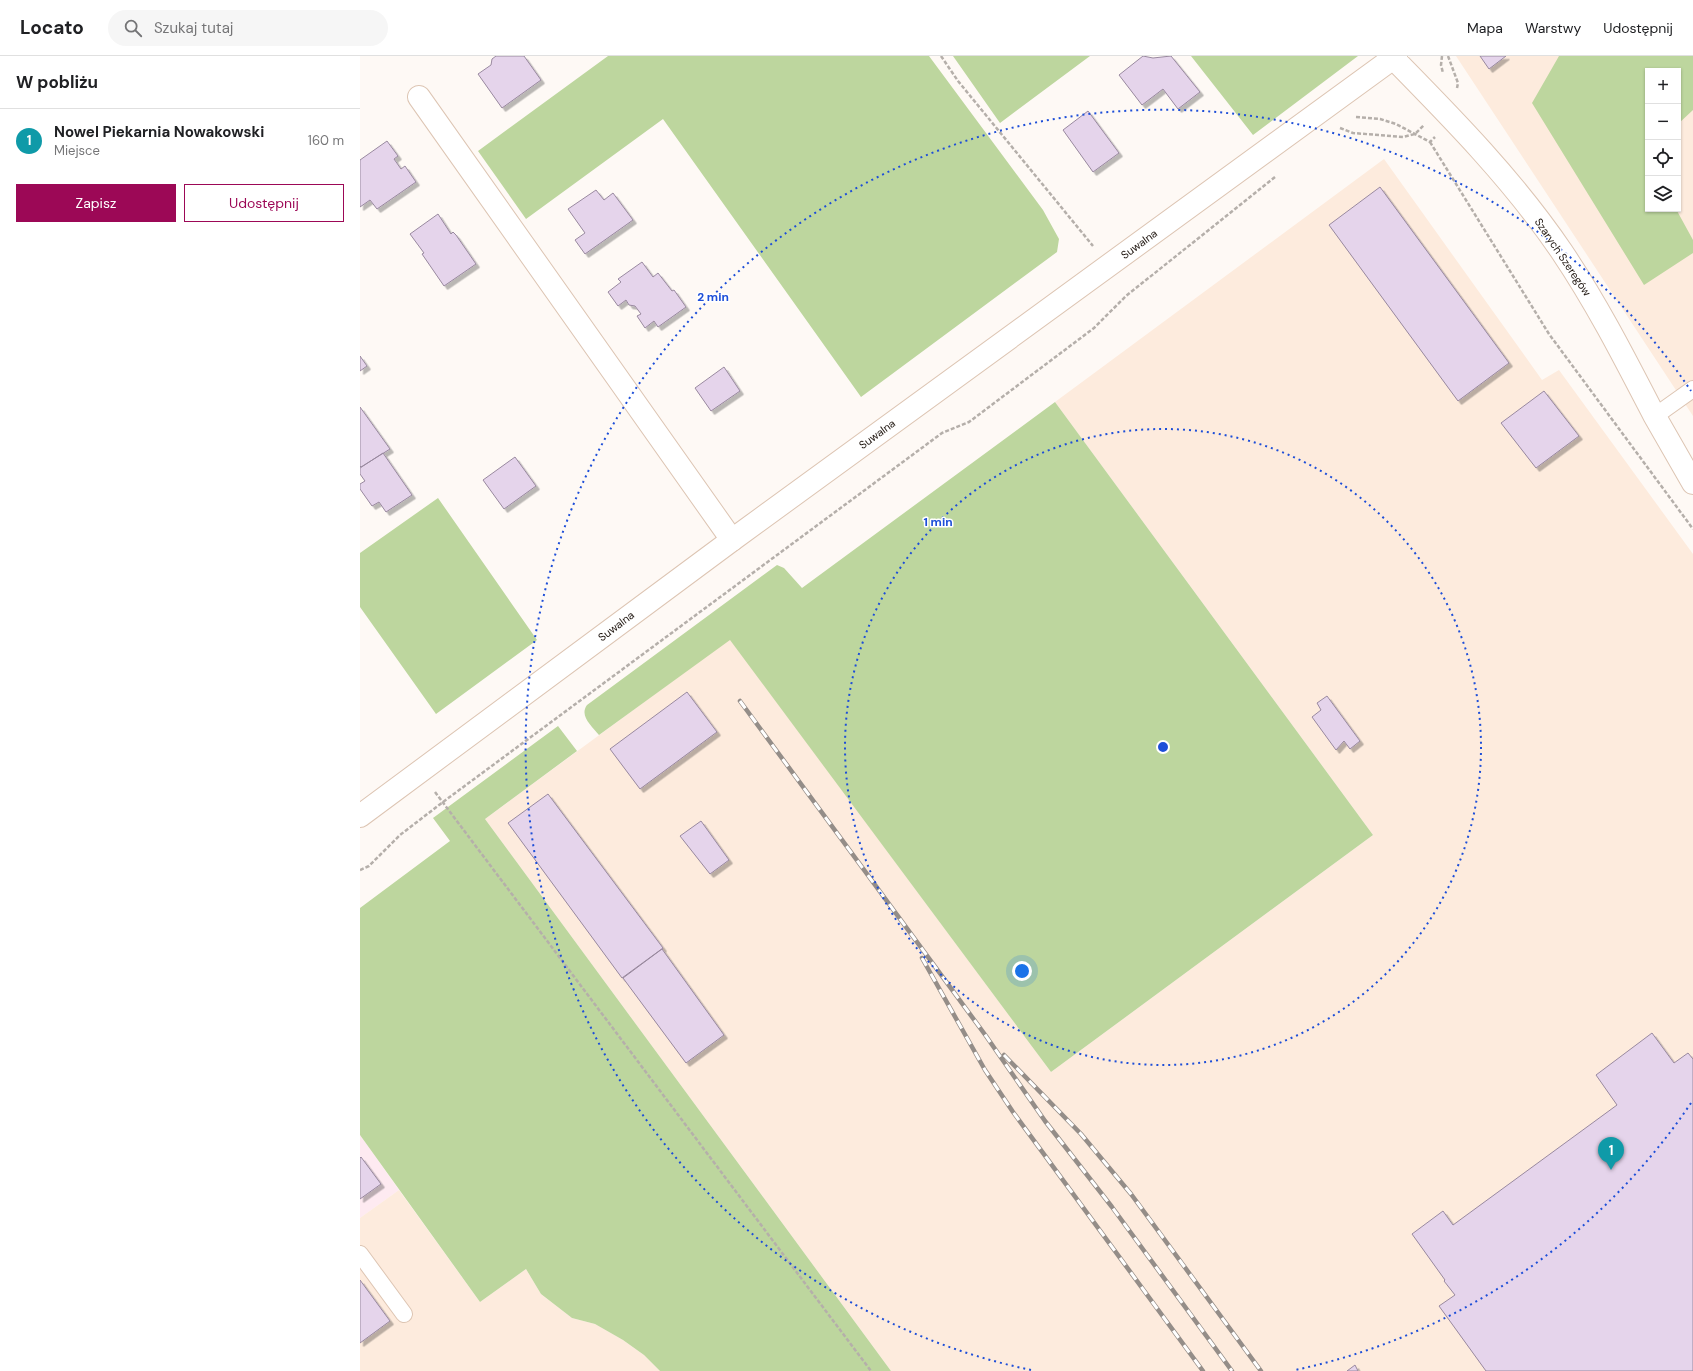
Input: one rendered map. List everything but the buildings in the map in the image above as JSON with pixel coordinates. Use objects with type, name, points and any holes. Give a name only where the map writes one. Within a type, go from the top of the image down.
[{"type":"street","name":"Suwalna","points":[[360,816],[732,540],[1395,57]]},
{"type":"street","name":"Szarych Szeregów","points":[[1395,57],[1463,130],[1517,192],[1562,251],[1609,327],[1655,416],[1693,483]]},
{"type":"street","points":[[419,97],[732,540]]},
{"type":"lane","points":[[1655,416],[1693,389]]},
{"type":"lane","points":[[360,1254],[404,1314]]},
{"type":"path","points":[[942,56],[958,81],[1108,266]]},
{"type":"path","points":[[1430,142],[1549,334],[1693,529]]},
{"type":"path","points":[[360,870],[368,866],[400,835],[443,802],[942,433],[969,422],[1088,333],[1126,296],[1276,177]]},
{"type":"path","points":[[450,811],[871,1371]]},
{"type":"shaded area","points":[[1456,56],[1693,56],[1693,416]]},
{"type":"shaded area","points":[[1384,159],[1542,380],[1559,370],[1693,554],[1693,1371],[891,1371],[485,819],[730,639],[1051,1072],[1373,835],[1055,402]]},
{"type":"shaded area","points":[[360,1135],[399,1190],[360,1218]]},
{"type":"shaded area","points":[[399,1190],[480,1302],[526,1269],[541,1294],[572,1318],[595,1324],[623,1340],[644,1355],[660,1371],[360,1371],[360,1218]]},
{"type":"green space","points":[[608,56],[929,56],[1043,210],[1059,239],[1057,252],[861,397],[663,119],[526,219],[478,151]]},
{"type":"green space","points":[[953,56],[1090,56],[1000,123]]},
{"type":"green space","points":[[1191,56],[1358,56],[1253,135]]},
{"type":"green space","points":[[1559,56],[1693,56],[1693,110],[1681,121],[1681,68],[1645,68],[1645,212],[1678,212],[1693,240],[1693,253],[1644,285],[1532,103]]},
{"type":"green space","points":[[1055,402],[1373,835],[1051,1072],[730,640],[599,735],[587,721],[585,717],[585,709],[587,705],[777,565],[784,568],[802,588]]},
{"type":"green space","points":[[438,498],[537,640],[436,714],[360,607],[360,553]]},
{"type":"green space","points":[[558,726],[577,751],[485,819],[891,1371],[660,1371],[644,1355],[623,1340],[595,1324],[572,1318],[541,1294],[526,1269],[480,1302],[360,1135],[360,908],[450,841],[433,818]]},
{"type":"railway","points":[[740,701],[986,1036],[1045,1121],[1112,1207],[1232,1371]]},
{"type":"railway","points":[[922,958],[985,1070],[1013,1112],[1203,1371]]},
{"type":"railway","points":[[1004,1055],[1081,1134],[1131,1194],[1261,1371]]},
{"type":"place","name":"Nowel Piekarnia Nowakowski","points":[[1611,1170]]}]
